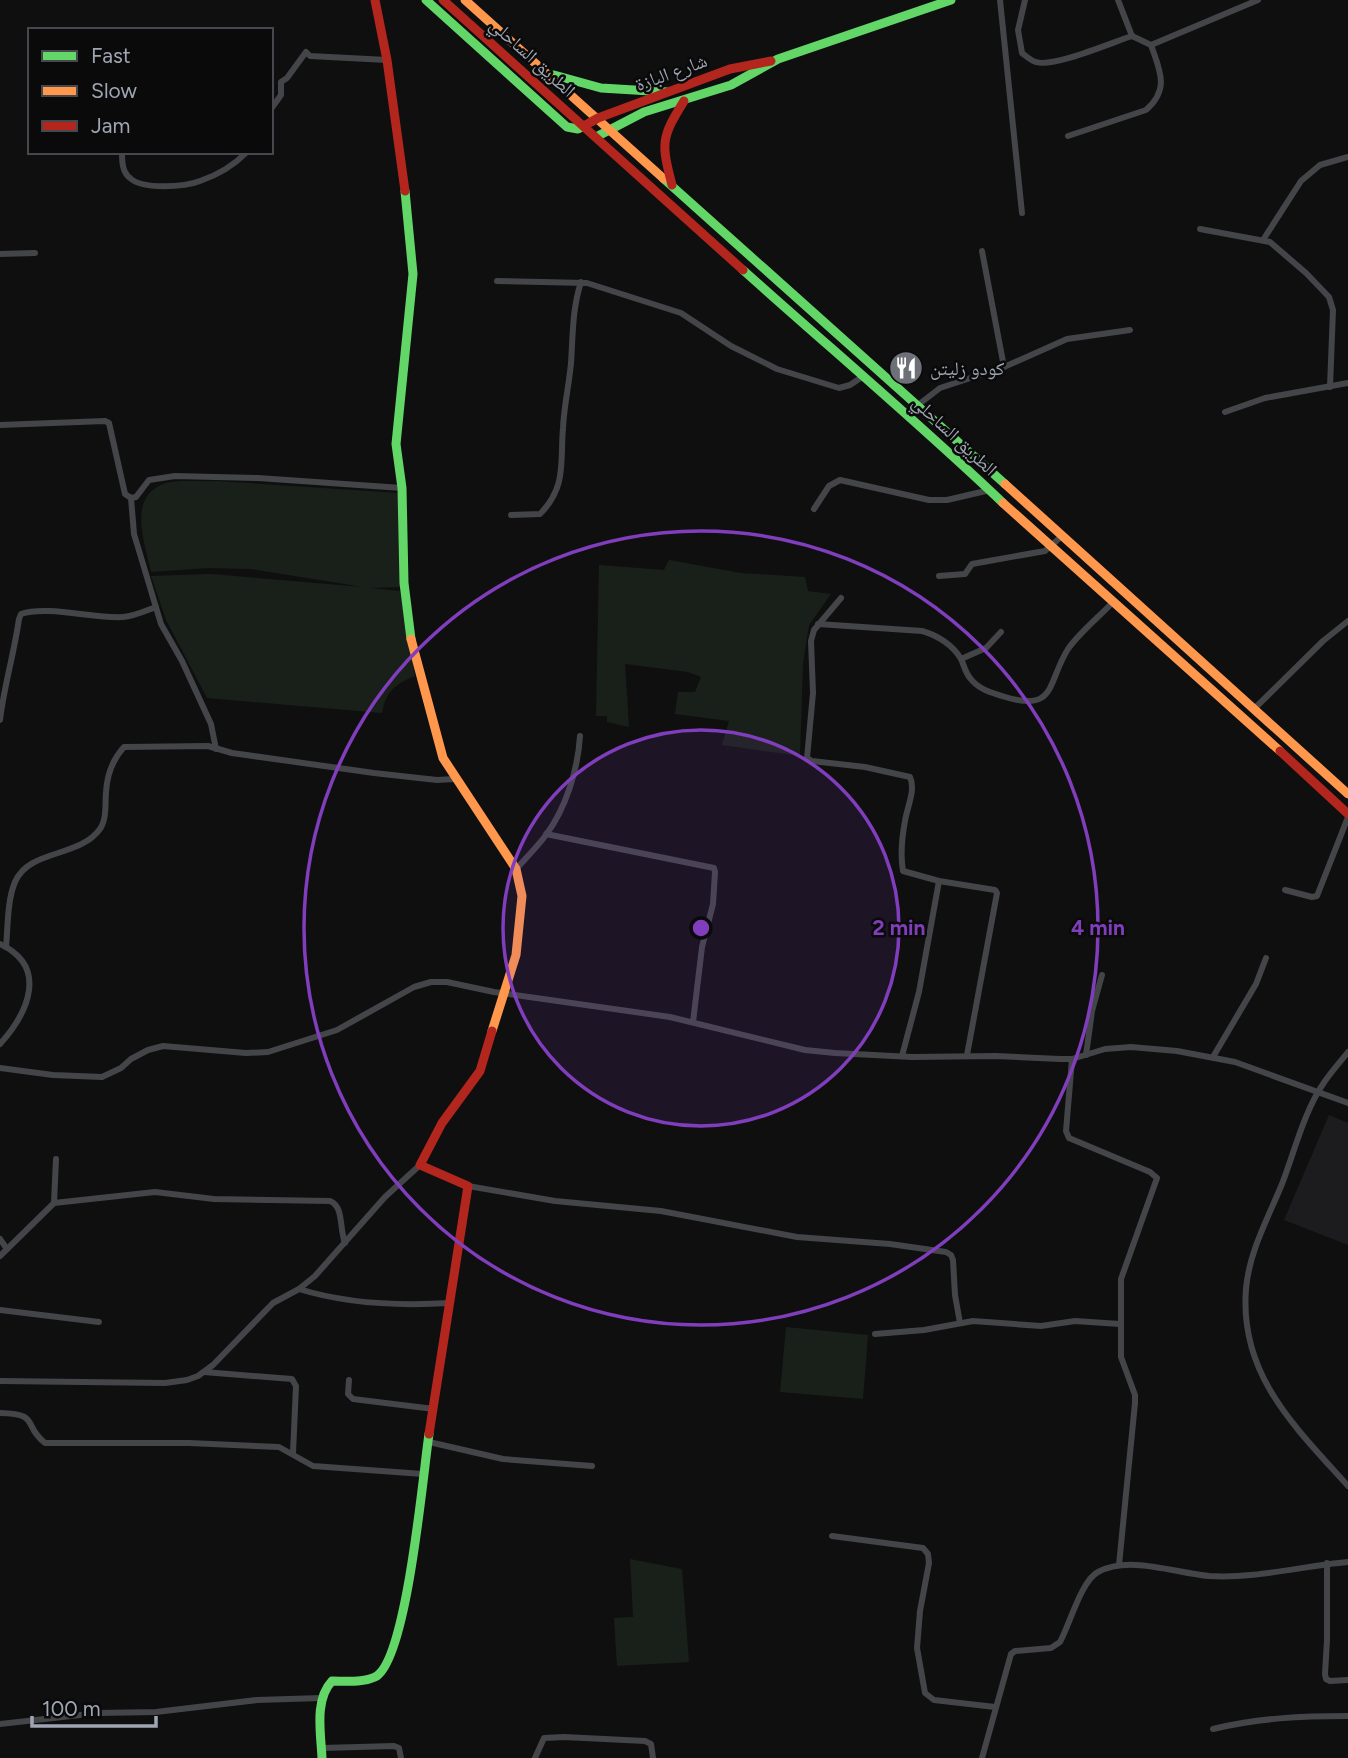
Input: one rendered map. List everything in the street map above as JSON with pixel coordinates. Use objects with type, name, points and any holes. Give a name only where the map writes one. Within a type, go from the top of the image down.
[{"type":"main road","points":[[322,1753],[321,1698],[324,1688],[332,1681],[358,1681],[376,1677],[388,1658],[397,1634],[410,1582],[423,1474],[468,1186],[442,1177],[421,1164],[442,1123],[480,1071],[516,955],[522,911],[522,896],[516,869],[443,758],[433,731],[408,630],[402,488],[396,444],[413,274],[387,60],[375,0]]},
{"type":"main road","points":[[426,0],[568,127],[578,129],[584,126]]},
{"type":"main road","name":"الطريق الساحلي","points":[[443,0],[862,377],[925,429],[1051,548],[1250,723],[1348,816]]},
{"type":"main road","name":"الطريق الساحلي","points":[[465,0],[1348,794]]},
{"type":"main road","name":"شارع البازة","points":[[584,126],[598,118],[730,69],[774,61],[951,0]]},
{"type":"main road","name":"شارع البازة","points":[[596,137],[639,114],[734,84],[774,61]]},
{"type":"main road","points":[[549,73],[601,88],[667,92]]},
{"type":"main road","points":[[672,186],[662,141],[665,131],[684,101]]},
{"type":"main road","points":[[973,474],[984,464]]},
{"type":"street","points":[[1000,0],[1022,213]]},
{"type":"street","points":[[1025,0],[1018,30],[1022,53],[1035,62],[1045,64],[1059,61],[1132,36]]},
{"type":"street","points":[[1118,0],[1132,36],[1151,45],[1258,0]]},
{"type":"street","points":[[1068,136],[1136,114],[1156,101],[1161,91],[1161,79],[1151,45]]},
{"type":"street","points":[[273,106],[281,95],[281,82],[306,52],[310,56],[387,60]]},
{"type":"street","points":[[122,154],[124,170],[131,180],[159,186],[202,181],[233,165],[245,154]]},
{"type":"street","points":[[1264,240],[1301,181],[1320,165],[1348,157]]},
{"type":"street","points":[[1200,229],[1264,240],[1276,247],[1329,297],[1333,310],[1330,387]]},
{"type":"street","points":[[982,251],[1004,367]]},
{"type":"street","points":[[0,254],[35,253]]},
{"type":"street","points":[[497,281],[581,282],[681,313],[731,345],[777,369],[839,388],[862,377]]},
{"type":"street","points":[[511,515],[540,514],[547,507],[563,469],[562,429],[570,371],[571,331],[581,282]]},
{"type":"street","points":[[918,405],[940,388],[1004,367],[1067,339],[1130,330]]},
{"type":"street","points":[[1225,412],[1265,398],[1348,383]]},
{"type":"street","points":[[0,425],[109,423],[125,494],[131,498]]},
{"type":"street","points":[[131,498],[136,497],[149,480],[175,476],[258,478],[402,488]]},
{"type":"street","points":[[814,509],[830,485],[840,480],[929,500],[947,500],[989,490]]},
{"type":"street","points":[[131,498],[134,534],[161,624],[182,661],[211,724],[216,749]]},
{"type":"street","points":[[939,576],[965,574],[972,564],[1039,552],[1051,548],[1062,536]]},
{"type":"street","points":[[841,598],[818,624],[811,641],[813,693],[807,758],[910,777],[913,786],[905,819],[903,870],[939,881],[995,890],[997,893],[967,1055]]},
{"type":"street","points":[[818,624],[922,631],[944,641],[961,659],[965,671],[979,687],[1029,702],[1041,699],[1049,691],[1069,647],[1113,602]]},
{"type":"street","points":[[0,720],[5,682],[11,670],[22,614],[26,612],[122,617],[156,607]]},
{"type":"street","points":[[1255,708],[1348,621]]},
{"type":"street","points":[[961,659],[986,648],[1001,632]]},
{"type":"street","points":[[516,869],[546,834],[561,808],[573,774],[580,736]]},
{"type":"street","points":[[0,1044],[20,1018],[29,993],[29,972],[24,963],[3,946],[12,891],[21,871],[29,865],[81,846],[99,830],[103,822],[110,770],[124,747],[195,745],[374,773],[437,780],[455,779]]},
{"type":"street","points":[[1285,890],[1317,896],[1348,816]]},
{"type":"street","points":[[546,834],[714,868],[713,904],[702,947],[693,1022]]},
{"type":"street","points":[[902,1056],[922,981],[939,881]]},
{"type":"street","points":[[1213,1057],[1256,984],[1266,958]]},
{"type":"street","points":[[1086,1055],[1092,1011],[1102,975]]},
{"type":"street","points":[[0,1068],[53,1075],[102,1077],[148,1050],[163,1046],[246,1053],[268,1052],[337,1030],[414,988],[431,982],[447,982],[482,990],[670,1017],[805,1050],[902,1056],[967,1055],[1072,1059],[1105,1049],[1131,1047],[1213,1057],[1348,1104]]},
{"type":"street","points":[[1348,1052],[1318,1092],[1261,1233],[1246,1289],[1251,1339],[1261,1371],[1274,1399],[1295,1429],[1348,1486]]},
{"type":"street","points":[[1072,1059],[1066,1131],[1069,1138],[1150,1172],[1157,1178],[1121,1279],[1121,1357],[1135,1395],[1135,1403],[1119,1565]]},
{"type":"street","points":[[54,1203],[56,1159]]},
{"type":"street","points":[[0,1381],[165,1383],[187,1380],[204,1372],[273,1303],[299,1289],[315,1276],[385,1197],[421,1164]]},
{"type":"street","points":[[468,1186],[555,1201],[684,1214],[797,1237],[890,1244],[946,1252],[953,1260],[960,1323]]},
{"type":"street","points":[[0,1256],[54,1203],[155,1192],[214,1199],[334,1203],[340,1210],[340,1225],[345,1243]]},
{"type":"street","points":[[0,1239],[7,1249]]},
{"type":"street","points":[[299,1289],[321,1296],[381,1303],[450,1303]]},
{"type":"street","points":[[0,1310],[99,1322]]},
{"type":"street","points":[[875,1334],[924,1330],[973,1321],[1041,1326],[1075,1321],[1120,1324]]},
{"type":"street","points":[[204,1372],[292,1378],[296,1386],[293,1453]]},
{"type":"street","points":[[349,1380],[348,1394],[353,1399],[435,1409]]},
{"type":"street","points":[[0,1413],[20,1413],[45,1443],[235,1444],[279,1447],[313,1466],[423,1474]]},
{"type":"street","points":[[429,1442],[503,1459],[592,1466]]},
{"type":"street","points":[[832,1536],[923,1548],[928,1554],[929,1563],[920,1611],[917,1648],[925,1693],[934,1700],[995,1707]]},
{"type":"street","points":[[982,1758],[1013,1651],[1055,1646],[1069,1626],[1090,1578],[1097,1572],[1119,1565],[1183,1573],[1239,1576],[1348,1562]]},
{"type":"street","points":[[1327,1563],[1325,1674],[1330,1681],[1348,1681]]},
{"type":"street","points":[[0,1724],[97,1713],[156,1712],[257,1700],[321,1698]]},
{"type":"street","points":[[1213,1729],[1245,1721],[1279,1717],[1348,1716]]},
{"type":"street","points":[[535,1758],[544,1738],[564,1737],[645,1741],[651,1744],[653,1758]]},
{"type":"street","points":[[322,1753],[394,1746],[399,1748],[401,1758]]},
{"type":"shaded area","points":[[217,481],[399,493],[401,587],[371,588],[400,591],[415,676],[392,689],[382,713],[207,698],[166,620],[151,576],[211,574],[363,587],[251,569],[208,568],[151,572],[141,523],[145,500],[152,491],[168,482]]},
{"type":"shaded area","points":[[669,560],[741,573],[805,577],[808,591],[831,594],[809,625],[803,664],[800,756],[722,745],[729,721],[675,714],[678,692],[695,692],[701,677],[688,672],[625,664],[629,727],[607,722],[607,716],[596,716],[599,565],[664,570]]},
{"type":"shaded area","points":[[1329,1115],[1348,1123],[1348,1245],[1284,1220]]},
{"type":"shaded area","points":[[786,1327],[868,1335],[863,1399],[780,1392]]},
{"type":"shaded area","points":[[630,1559],[682,1569],[689,1662],[617,1666],[614,1618],[633,1617]]},
{"type":"traffic: fast","points":[[426,0],[567,127],[578,129],[584,126]]},
{"type":"traffic: fast","points":[[596,137],[644,112],[731,85],[778,59],[951,0]]},
{"type":"traffic: fast","points":[[554,75],[601,88],[667,92]]},
{"type":"traffic: fast","points":[[664,179],[1005,484]]},
{"type":"traffic: fast","points":[[405,191],[413,274],[396,444],[402,488],[404,583],[411,639]]},
{"type":"traffic: fast","points":[[743,270],[1003,503]]},
{"type":"traffic: fast","points":[[322,1758],[320,1718],[326,1689],[332,1681],[359,1681],[375,1677],[386,1664],[396,1638],[412,1564],[429,1434]]},
{"type":"traffic: slow","points":[[465,0],[664,179]]},
{"type":"traffic: slow","points":[[1005,484],[1348,794]]},
{"type":"traffic: slow","points":[[1003,503],[1280,751]]},
{"type":"traffic: slow","points":[[411,639],[443,758],[516,869],[522,896],[516,955],[492,1031]]},
{"type":"traffic: jam","points":[[375,0],[387,60],[405,191]]},
{"type":"traffic: jam","points":[[443,0],[743,270]]},
{"type":"traffic: jam","points":[[584,126],[598,118],[730,69],[771,61]]},
{"type":"traffic: jam","points":[[672,185],[665,141],[684,101]]},
{"type":"traffic: jam","points":[[1280,751],[1348,814]]},
{"type":"traffic: jam","points":[[429,1434],[468,1186],[420,1165],[442,1123],[480,1071],[492,1031]]},
{"type":"place","name":"كودو زليتن","points":[[906,368]]}]
